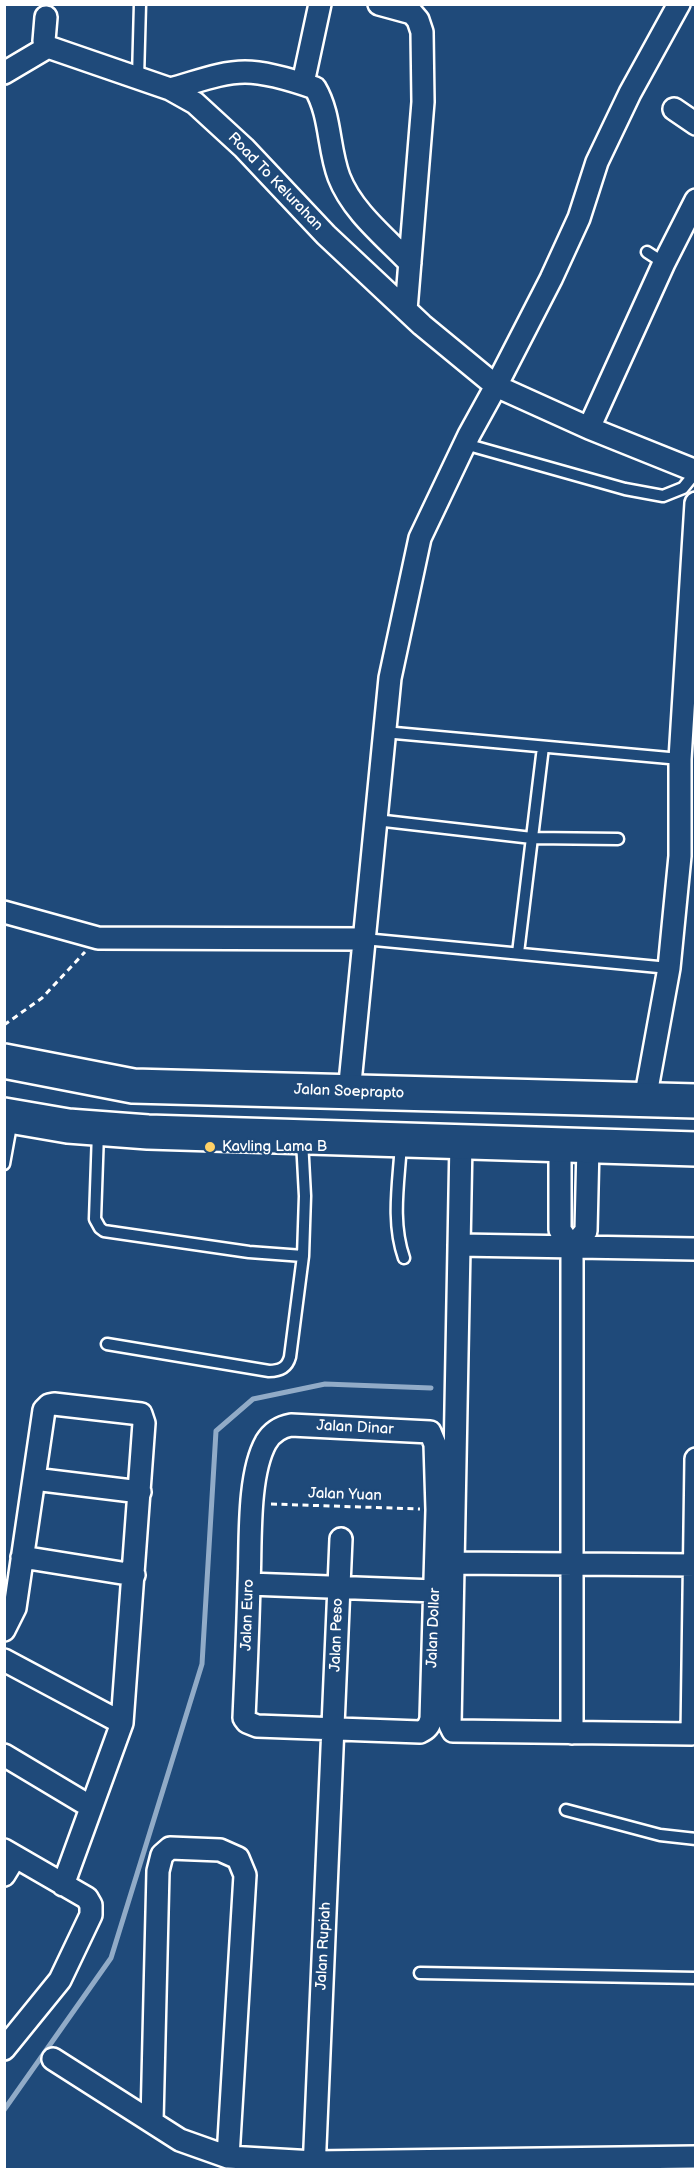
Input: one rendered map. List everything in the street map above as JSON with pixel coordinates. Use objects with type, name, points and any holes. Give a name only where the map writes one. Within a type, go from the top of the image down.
[{"type":"highway","name":"Jalan Soeprapto","points":[[4,1061],[133,1086],[696,1101]]},
{"type":"highway","points":[[8,1116],[68,1126],[148,1132],[696,1149]]},
{"type":"street","points":[[303,83],[320,4]]},
{"type":"street","points":[[379,4],[412,13],[418,20],[422,32],[423,102],[406,310]]},
{"type":"street","points":[[349,1093],[390,678],[420,538],[465,444],[556,269],[579,218],[597,162],[630,93],[679,4]]},
{"type":"street","points":[[4,73],[48,47],[44,41],[46,17]]},
{"type":"street","name":"Road To Kelurahan","points":[[48,47],[170,89],[195,103],[244,148],[326,235],[406,310],[496,386],[696,472]]},
{"type":"street","points":[[170,89],[226,74],[245,72],[303,83],[315,88],[320,96],[338,175],[344,189],[352,202],[410,263]]},
{"type":"street","points":[[674,109],[696,124]]},
{"type":"street","points":[[590,428],[656,257],[696,200]]},
{"type":"street","points":[[645,1100],[669,968],[680,856],[680,759],[696,503]]},
{"type":"street","points":[[4,912],[98,938],[364,939]]},
{"type":"street","points":[[461,1142],[450,1725],[453,1731],[692,1734],[696,1459]]},
{"type":"street","points":[[572,1733],[572,1247],[586,1231],[574,1145]]},
{"type":"street","points":[[459,1245],[696,1249]]},
{"type":"street","points":[[4,1630],[15,1608],[44,1410],[54,1404],[141,1414],[144,1423],[140,1492],[122,1723],[63,1885]]},
{"type":"street","name":"Jalan Dinar","points":[[281,1427],[298,1424],[430,1432]]},
{"type":"street","name":"Jalan Euro","points":[[281,1427],[272,1433],[260,1457],[251,1503],[244,1718],[256,1726],[334,1730]]},
{"type":"street","name":"Jalan Dollar","points":[[334,1730],[420,1732],[430,1726],[437,1510],[435,1444],[430,1432]]},
{"type":"street","points":[[34,1479],[140,1492]]},
{"type":"street","name":"Jalan Peso","points":[[334,1730],[341,1539]]},
{"type":"street","points":[[22,1557],[134,1575]]},
{"type":"street","points":[[453,1563],[695,1565]]},
{"type":"street","points":[[249,1584],[435,1591]]},
{"type":"street","points":[[4,1660],[122,1723]]},
{"type":"street","name":"Jalan Rupiah","points":[[314,2165],[334,1730]]},
{"type":"street","points":[[4,1755],[91,1807]]},
{"type":"street","points":[[152,2121],[158,1871],[162,1855],[170,1848],[220,1850],[238,1858],[245,1875],[228,2157]]},
{"type":"street","points":[[4,2049],[60,1980],[91,1915],[91,1905],[87,1898],[8,1860]]},
{"type":"street","points":[[53,2059],[180,2140],[228,2157],[314,2165],[696,2157]]},
{"type":"lane","points":[[138,78],[140,4]]},
{"type":"lane","points":[[465,444],[625,489],[663,496],[682,488],[696,472]]},
{"type":"lane","points":[[384,732],[680,759]]},
{"type":"lane","points":[[518,953],[543,747]]},
{"type":"lane","points":[[376,820],[532,838],[618,839]]},
{"type":"lane","points":[[364,939],[669,968]]},
{"type":"lane","points":[[4,1164],[8,1116]]},
{"type":"lane","points":[[98,1128],[94,1219],[100,1228],[108,1232],[249,1252],[303,1256]]},
{"type":"lane","points":[[107,1344],[269,1371],[286,1366],[290,1357],[303,1256],[305,1196],[302,1136]]},
{"type":"lane","points":[[402,1139],[396,1217],[397,1232],[404,1258]]},
{"type":"lane","points":[[566,1810],[660,1835],[696,1839]]},
{"type":"lane","points":[[420,1973],[696,1978]]},
{"type":"path","points":[[4,1025],[42,998],[98,938]]},
{"type":"path","name":"Jalan Yuan","points":[[251,1503],[437,1510]]},
{"type":"waterway","points":[[4,2110],[111,1958],[202,1664],[216,1431],[253,1399],[325,1384],[431,1388]]},
{"type":"place","name":"Kavling Lama B","points":[[210,1147]]}]
